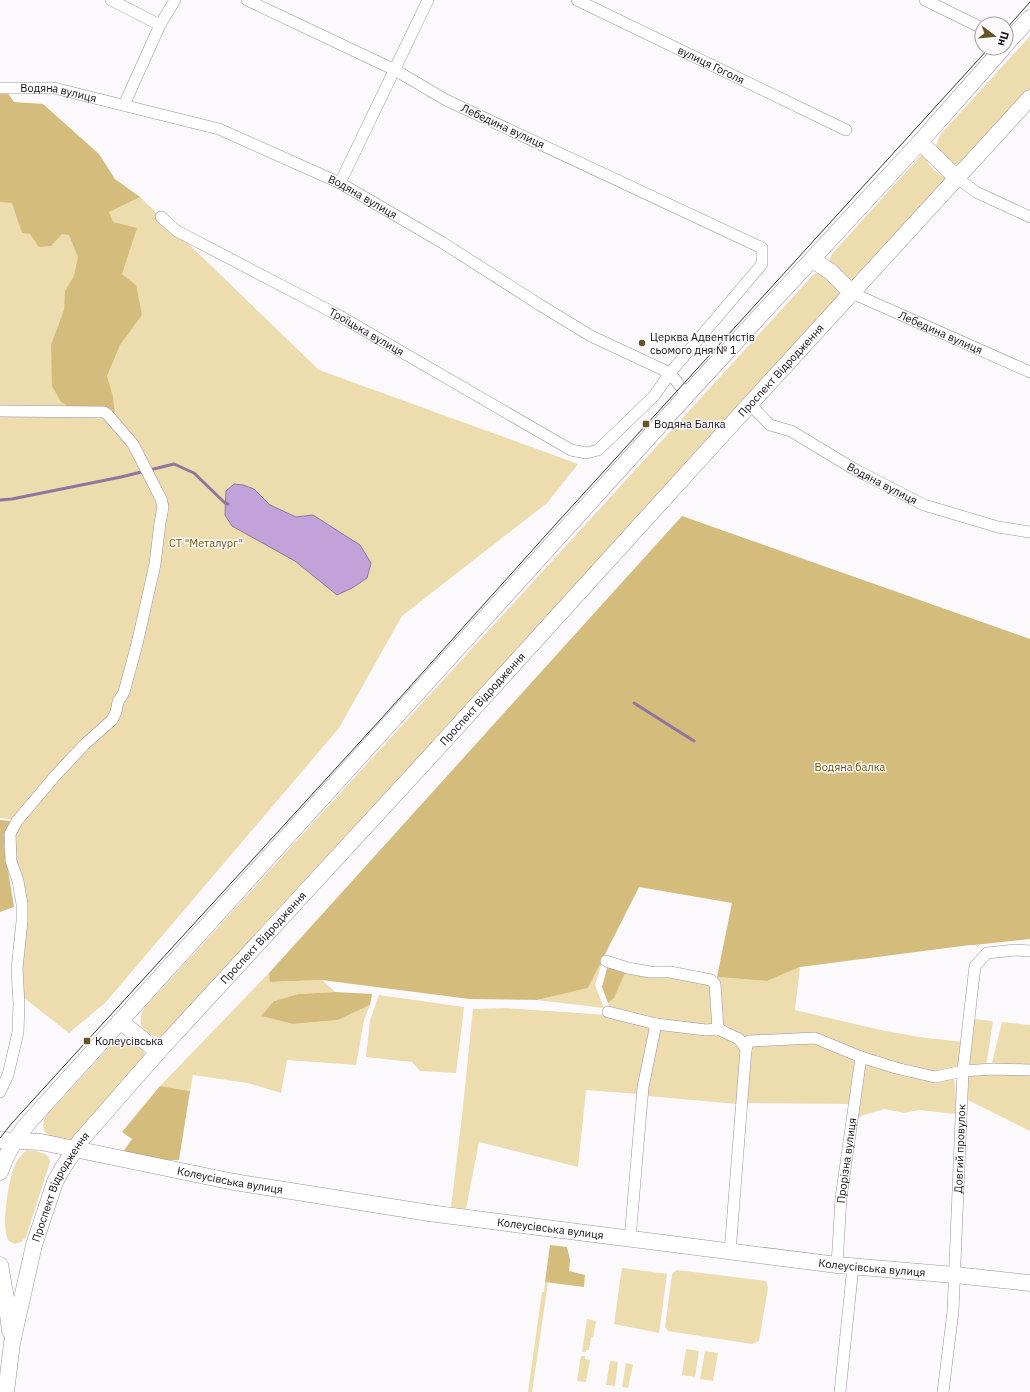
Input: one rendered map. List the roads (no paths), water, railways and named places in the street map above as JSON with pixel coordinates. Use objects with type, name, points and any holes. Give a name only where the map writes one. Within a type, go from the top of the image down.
[{"type":"main road","points":[[1014,35],[1030,18]]},
{"type":"main road","points":[[0,1172],[8,1152],[7,1140],[21,1131],[687,395],[813,260],[996,56]]},
{"type":"main road","name":"Проспект Відродження","points":[[6,1392],[12,1343],[34,1245],[56,1182],[64,1166],[81,1140],[158,1052],[435,751],[1030,98]]},
{"type":"main road","points":[[920,142],[957,178]]},
{"type":"main road","points":[[813,260],[831,272],[852,292]]},
{"type":"main road","points":[[120,1021],[158,1052]]},
{"type":"main road","name":"Колеусівська вулиця","points":[[7,1140],[41,1142],[74,1150],[242,1183],[429,1213],[630,1240],[845,1266],[1030,1283]]},
{"type":"main road","name":"Проспект Відродження","points":[[0,1265],[12,1343]]},
{"type":"street","points":[[111,0],[160,25]]},
{"type":"street","points":[[124,105],[160,25],[175,0]]},
{"type":"street","name":"Лебедина вулиця","points":[[247,0],[395,70],[446,100],[762,248],[762,264],[670,373]]},
{"type":"street","points":[[340,183],[428,0]]},
{"type":"street","name":"вулиця Гоголя","points":[[577,0],[846,130]]},
{"type":"street","points":[[925,0],[974,24]]},
{"type":"street","name":"Водяна вулиця","points":[[0,88],[54,88],[219,129],[340,183],[443,243],[591,336],[670,373],[687,395]]},
{"type":"street","points":[[957,178],[976,192],[1030,217]]},
{"type":"street","name":"Троїцька вулиця","points":[[161,218],[178,231],[338,315],[571,450],[586,454],[598,450],[654,396],[670,373]]},
{"type":"street","name":"Лебедина вулиця","points":[[852,292],[1030,372]]},
{"type":"street","name":"Водяна вулиця","points":[[750,404],[770,425],[791,431],[854,469],[924,505],[998,526],[1030,532]]},
{"type":"street","points":[[0,411],[104,412],[133,444],[161,499],[163,507],[155,564],[137,644],[124,692],[118,702],[116,712],[112,720],[84,745],[54,776],[17,821],[10,834],[11,860],[18,881],[22,904],[22,921],[17,969],[19,1004],[18,1032],[8,1075],[0,1092]]},
{"type":"street","name":"Довгий провулок","points":[[943,1392],[953,1311],[963,1071],[975,966],[987,953],[1016,950],[1030,951]]},
{"type":"street","points":[[606,961],[628,968],[650,972],[670,972],[711,980],[714,984],[718,1029]]},
{"type":"street","points":[[608,1012],[656,1024],[706,1030],[718,1029],[739,1039],[746,1049]]},
{"type":"street","points":[[630,1240],[643,1087],[656,1024]]},
{"type":"street","points":[[730,1252],[746,1049],[749,1041],[815,1038],[861,1057],[896,1068],[935,1077],[963,1071],[993,1069],[1030,1070]]},
{"type":"street","name":"Прорізна вулиця","points":[[840,1392],[845,1266],[841,1198],[861,1057]]},
{"type":"waterway","points":[[0,500],[12,499],[121,477],[174,464],[194,473],[225,503],[228,504]]},
{"type":"waterway","points":[[634,703],[694,741]]},
{"type":"tram line","points":[[1014,20],[1030,2]]},
{"type":"tram line","points":[[0,1138],[982,56]]},
{"type":"place","name":"Церква Адвентистів сьомого дня № 1","points":[[642,343]]},
{"type":"place","name":"Водяна Балка","points":[[646,424]]},
{"type":"place","name":"Колеусівська","points":[[87,1041]]},
{"type":"park label","name":"СТ \"Металург\"","points":[[206,543]]},
{"type":"park label","name":"Водяна балка","points":[[850,767]]}]
